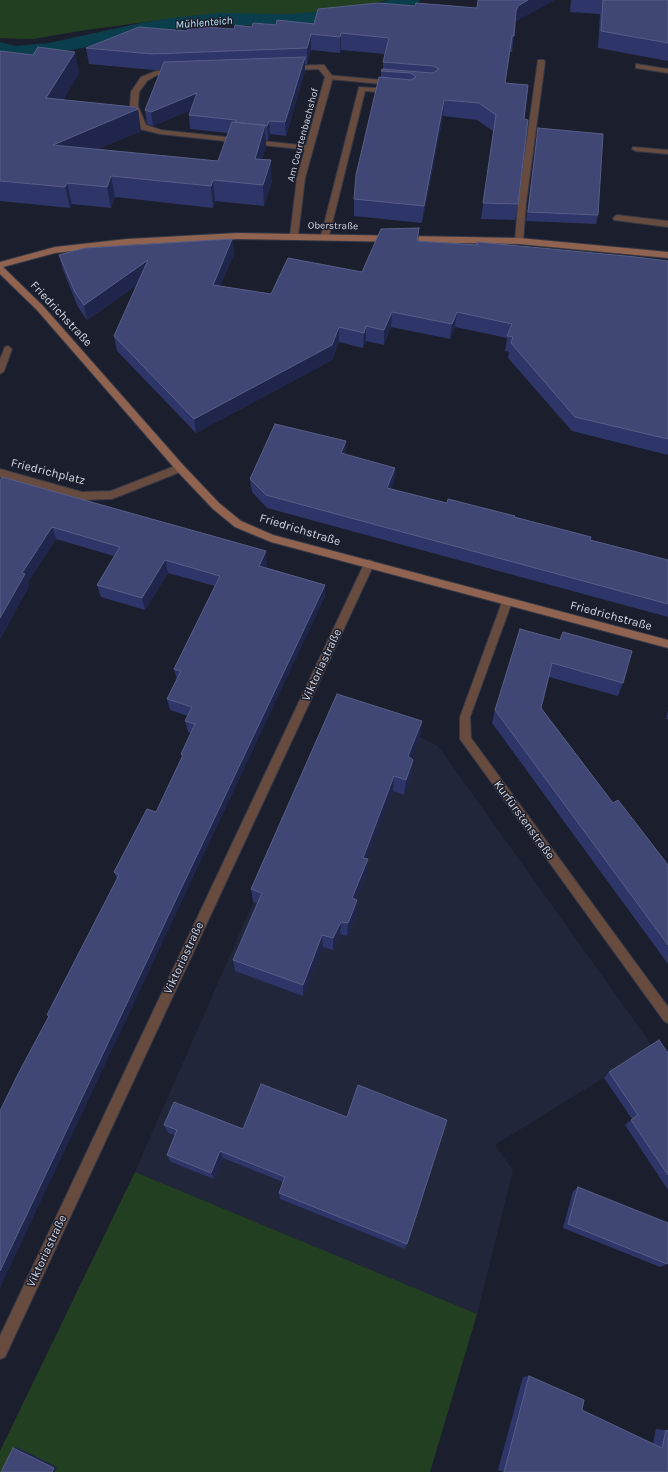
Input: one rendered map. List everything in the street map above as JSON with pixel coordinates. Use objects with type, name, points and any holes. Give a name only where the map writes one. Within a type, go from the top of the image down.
[{"type":"main road","name":"Oberstraße","points":[[0,265],[55,250],[127,242],[238,236],[325,236],[519,241],[668,255]]},
{"type":"main road","name":"Friedrichstraße","points":[[0,269],[40,308],[180,468],[216,506],[238,524],[271,538],[668,644]]},
{"type":"street","points":[[519,241],[522,203],[541,62]]},
{"type":"street","points":[[638,66],[668,71]]},
{"type":"street","name":"Am Courtenbachshof","points":[[282,68],[321,67],[329,77],[301,178],[294,236]]},
{"type":"street","points":[[187,71],[156,73],[144,78],[135,92],[134,106],[143,127],[160,132],[309,148]]},
{"type":"street","points":[[329,77],[400,84]]},
{"type":"street","points":[[325,236],[362,89],[396,92]]},
{"type":"street","points":[[636,148],[668,152]]},
{"type":"street","points":[[617,218],[668,224]]},
{"type":"street","points":[[0,371],[8,349]]},
{"type":"street","name":"Friedrichplatz","points":[[0,473],[82,496],[97,496],[112,495],[180,468]]},
{"type":"street","name":"Viktoriastraße","points":[[0,1352],[369,564]]},
{"type":"street","name":"Kurfürstenstraße","points":[[507,602],[465,717],[466,739],[668,1017]]},
{"type":"shaded area","points":[[329,730],[420,737],[438,746],[653,1047],[495,1145],[513,1170],[477,1314],[135,1172]]},
{"type":"green space","points":[[0,0],[387,0],[352,8],[278,16],[232,14],[191,16],[85,30],[33,39],[0,38]]},
{"type":"green space","points":[[135,1172],[477,1314],[430,1472],[0,1472],[0,1451]]},
{"type":"building","points":[[478,0],[528,0],[518,6],[516,11],[514,36],[512,36],[505,83],[528,85],[524,119],[528,120],[518,204],[483,203],[496,115],[479,103],[444,100],[424,206],[354,199],[356,175],[379,77],[411,80],[416,77],[411,73],[381,71],[382,69],[433,73],[439,69],[433,66],[383,62],[389,38],[341,33],[340,37],[311,34],[307,48],[152,54],[86,48],[139,27],[187,31],[189,26],[234,29],[235,25],[252,27],[253,23],[276,25],[277,20],[314,24],[318,9],[378,3],[415,6],[416,3],[477,8]]},
{"type":"building","points":[[603,0],[668,0],[668,43],[601,31]]},
{"type":"building","points":[[38,47],[75,52],[46,98],[134,107],[138,109],[53,145],[218,161],[232,122],[265,125],[255,159],[271,160],[263,185],[213,180],[211,186],[111,176],[107,187],[67,183],[65,187],[0,181],[0,51],[33,55]]},
{"type":"building","points":[[305,57],[285,122],[269,121],[267,126],[235,122],[236,120],[189,115],[197,93],[151,112],[145,110],[164,62]]},
{"type":"building","points":[[538,128],[603,134],[598,215],[528,212]]},
{"type":"building","points":[[419,228],[417,241],[477,245],[477,242],[668,261],[668,439],[575,417],[511,343],[513,337],[507,336],[512,324],[457,312],[452,324],[392,312],[384,330],[366,326],[364,333],[339,327],[332,345],[194,419],[114,336],[148,260],[84,305],[75,292],[59,255],[85,248],[232,239],[213,285],[271,294],[288,258],[362,272],[381,229]]},
{"type":"building","points":[[275,424],[346,441],[341,453],[395,468],[387,488],[447,503],[448,499],[515,516],[514,517],[591,537],[590,540],[668,560],[668,604],[266,495],[250,479]]},
{"type":"building","points":[[2,477],[266,551],[259,566],[325,585],[0,1271],[0,1111],[49,1016],[47,1015],[119,875],[114,872],[147,809],[156,812],[183,755],[181,754],[195,724],[185,721],[192,707],[167,699],[181,671],[174,669],[220,576],[165,560],[142,598],[97,585],[120,547],[52,527],[22,573],[25,574],[0,618],[0,481]]},
{"type":"building","points":[[520,629],[560,640],[563,632],[632,651],[623,683],[552,663],[541,708],[613,803],[618,800],[668,865],[668,945],[495,710]]},
{"type":"building","points":[[337,694],[422,721],[408,756],[413,760],[406,780],[394,776],[363,858],[368,859],[352,898],[357,900],[349,921],[348,923],[341,922],[333,938],[322,935],[303,985],[233,960],[262,893],[251,889]]},
{"type":"building","points":[[659,1040],[668,1053],[668,1175],[631,1120],[638,1115],[609,1072]]},
{"type":"building","points":[[261,1084],[347,1117],[358,1085],[447,1120],[407,1244],[279,1193],[285,1177],[220,1151],[211,1173],[167,1155],[177,1130],[164,1125],[174,1102],[243,1129]]},
{"type":"building","points":[[578,1187],[668,1223],[667,1264],[568,1224]]},
{"type":"building","points":[[529,1376],[584,1400],[582,1410],[662,1448],[666,1430],[668,1431],[668,1472],[504,1472]]},
{"type":"building","points":[[13,1448],[54,1468],[52,1472],[1,1472]]},
{"type":"waterway","name":"Mühlenteich","points":[[0,48],[14,52],[49,49],[141,29],[219,19],[290,20],[364,14],[410,0]]}]
